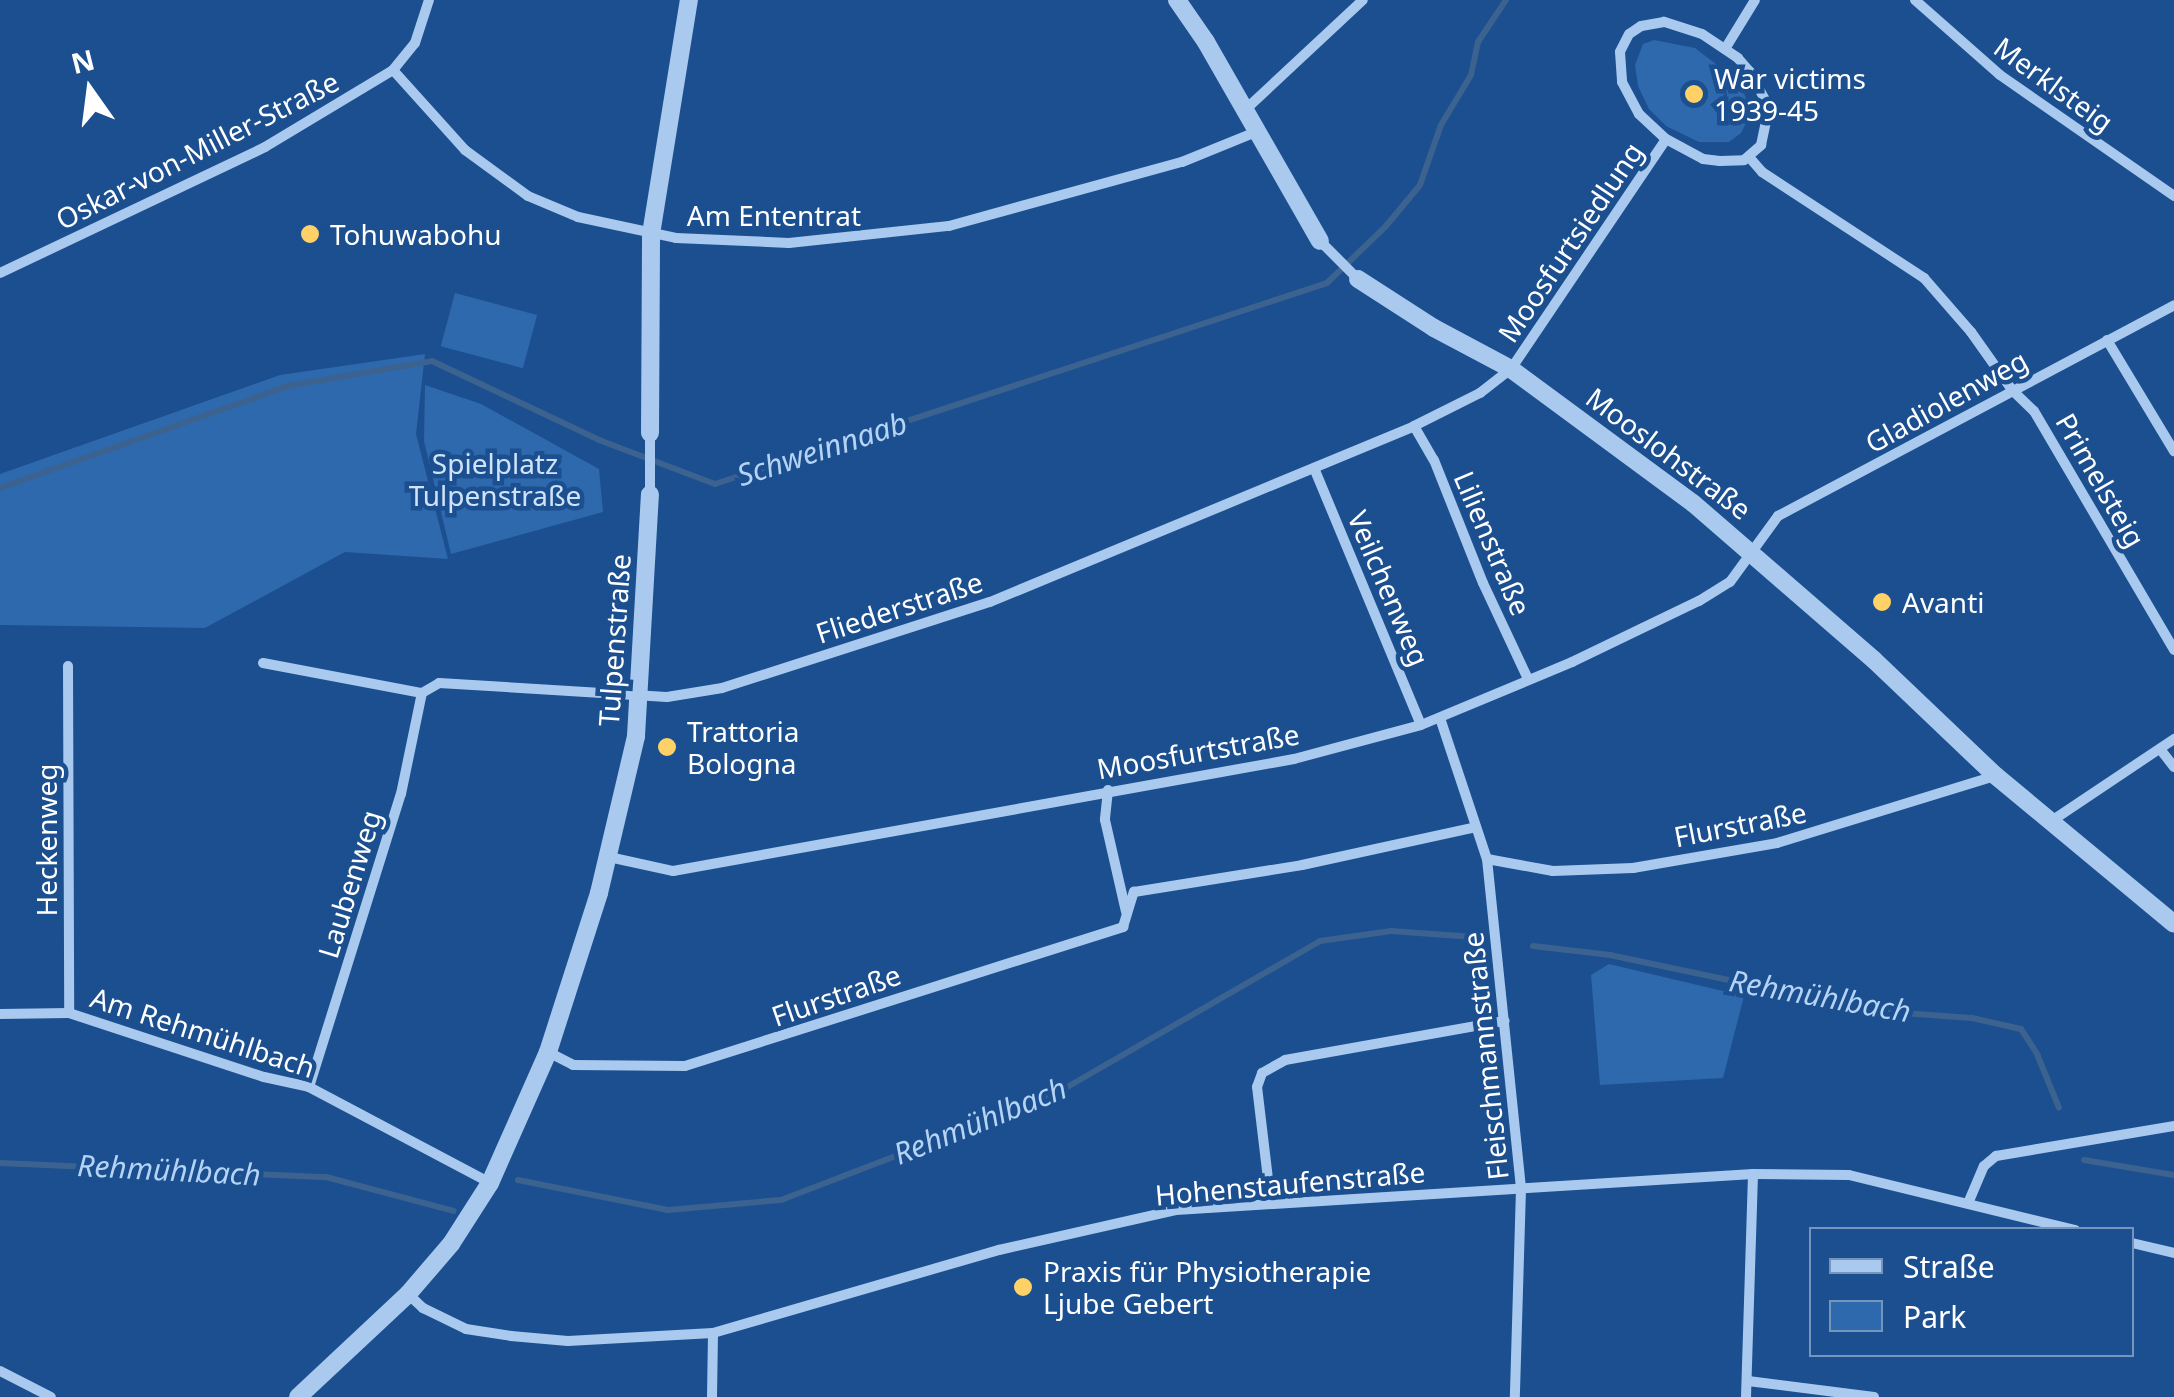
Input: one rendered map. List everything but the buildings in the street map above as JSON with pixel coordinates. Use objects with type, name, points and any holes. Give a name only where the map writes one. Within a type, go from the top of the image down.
[{"type":"street","name":"Oskar-von-Miller-Straße","points":[[0,274],[265,147],[393,70],[414,43],[429,0]]},
{"type":"street","name":"Tulpenstraße","points":[[298,1397],[408,1294],[452,1244],[490,1183],[548,1052],[578,966],[608,857],[641,696],[650,494],[651,234],[689,0]]},
{"type":"street","name":"Mooslohstraße","points":[[1177,0],[1320,241],[1358,278],[1434,328],[1511,369],[1751,550],[1996,776],[2174,924]]},
{"type":"street","points":[[1244,111],[1363,0]]},
{"type":"street","points":[[1725,48],[1755,0]]},
{"type":"street","name":"Merklsteig","points":[[1914,0],[2000,75],[2174,196]]},
{"type":"street","name":"Moosfurtsiedlung","points":[[1664,22],[1702,34],[1725,48],[1750,72],[1764,98],[1767,116],[1761,145],[1748,157],[1732,162],[1702,159],[1666,139],[1638,114],[1622,82],[1620,52],[1629,34],[1641,26],[1664,22]]},
{"type":"street","name":"Am Ententrat","points":[[393,70],[465,150],[528,196],[578,217],[651,234],[789,243],[949,226],[1182,162],[1256,132]]},
{"type":"street","name":"Moosfurtsiedlung","points":[[1511,369],[1666,139]]},
{"type":"street","points":[[1748,157],[1762,172],[1924,278],[2012,390]]},
{"type":"street","name":"Gladiolenweg","points":[[1751,550],[1778,516],[2174,304]]},
{"type":"street","points":[[2106,340],[2174,451]]},
{"type":"street","name":"Fliederstraße","points":[[263,663],[422,693],[439,683],[641,696],[722,688],[990,602],[1414,426],[1480,393],[1511,369]]},
{"type":"street","name":"Primelsteig","points":[[2012,390],[2034,411],[2174,650]]},
{"type":"street","name":"Lilienstraße","points":[[1414,426],[1434,460],[1483,583],[1528,679]]},
{"type":"street","name":"Veilchenweg","points":[[1314,468],[1421,725]]},
{"type":"street","name":"Moosfurtstraße","points":[[608,857],[674,870],[1294,759],[1421,725],[1699,601],[1730,582],[1751,550]]},
{"type":"street","name":"Heckenweg","points":[[68,666],[70,1013]]},
{"type":"street","name":"Laubenweg","points":[[308,1087],[401,794],[422,693]]},
{"type":"street","name":"Fleischmannstraße","points":[[1440,718],[1487,859],[1521,1190],[1515,1397]]},
{"type":"street","points":[[2053,820],[2174,739]]},
{"type":"street","points":[[2160,749],[2174,767]]},
{"type":"street","name":"Flurstraße","points":[[1487,859],[1553,871],[1633,868],[1777,843],[1996,776]]},
{"type":"street","points":[[1108,790],[1106,820],[1127,915]]},
{"type":"street","name":"Flurstraße","points":[[548,1052],[573,1065],[685,1066],[1123,927],[1134,892],[1302,864],[1476,827]]},
{"type":"street","name":"Am Rehmühlbach","points":[[0,1014],[70,1013],[264,1078],[308,1087],[490,1183]]},
{"type":"street","points":[[1271,1204],[1257,1087],[1262,1073],[1285,1060],[1504,1021]]},
{"type":"street","points":[[1969,1201],[1984,1166],[1996,1156],[2174,1126]]},
{"type":"street","points":[[1746,1397],[1753,1174]]},
{"type":"street","name":"Hohenstaufenstraße","points":[[408,1294],[423,1308],[466,1330],[511,1336],[568,1340],[713,1333],[998,1250],[1176,1210],[1753,1174],[1849,1175],[2064,1227]]},
{"type":"street","points":[[2134,1243],[2174,1253]]},
{"type":"street","points":[[712,1397],[713,1333]]},
{"type":"street","points":[[0,1371],[51,1397]]},
{"type":"street","points":[[1748,1381],[1874,1397]]},
{"type":"green space","points":[[1654,40],[1695,48],[1742,84],[1750,115],[1741,133],[1729,142],[1699,142],[1666,126],[1649,109],[1638,86],[1635,65],[1643,44]]},
{"type":"green space","points":[[455,293],[537,315],[523,368],[441,346]]},
{"type":"green space","points":[[425,354],[416,434],[448,559],[345,552],[205,628],[0,625],[0,474],[280,375]]},
{"type":"green space","name":"Spielplatz Tulpenstraße","points":[[425,385],[481,404],[599,469],[603,512],[451,554],[424,441]]},
{"type":"green space","points":[[1609,964],[1744,996],[1723,1078],[1600,1085],[1591,975]]},
{"type":"waterway","name":"Schweinnaab","points":[[0,488],[288,386],[432,361],[599,440],[715,484],[1327,283],[1386,226],[1420,185],[1441,125],[1471,75],[1478,42],[1506,0]]},
{"type":"waterway","name":"Rehmühlbach","points":[[518,1180],[668,1210],[781,1200],[1050,1097],[1320,941],[1391,931],[1474,937]]},
{"type":"waterway","name":"Rehmühlbach","points":[[1533,946],[1610,955],[1875,1011],[1972,1018],[2021,1029],[2037,1054],[2059,1108]]},
{"type":"waterway","name":"Rehmühlbach","points":[[2084,1160],[2174,1175]]},
{"type":"waterway","name":"Rehmühlbach","points":[[0,1163],[326,1177],[454,1211]]},
{"type":"place","name":"War victims 1939-45","points":[[1694,94]]},
{"type":"place","name":"Tohuwabohu","points":[[310,234]]},
{"type":"place","name":"Avanti","points":[[1882,602]]},
{"type":"place","name":"Trattoria Bologna","points":[[667,747]]},
{"type":"place","name":"Praxis für Physiotherapie Ljube Gebert","points":[[1023,1287]]}]
